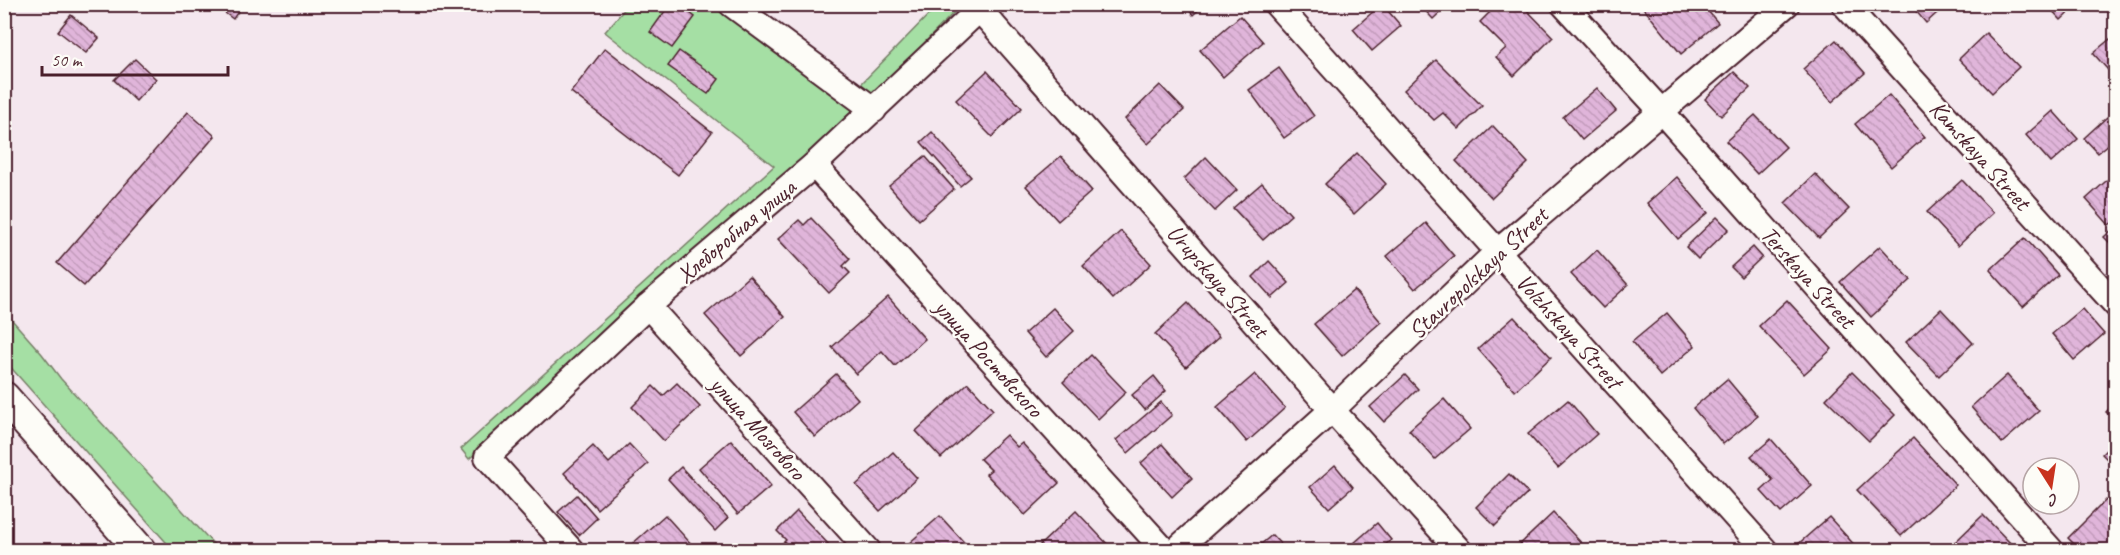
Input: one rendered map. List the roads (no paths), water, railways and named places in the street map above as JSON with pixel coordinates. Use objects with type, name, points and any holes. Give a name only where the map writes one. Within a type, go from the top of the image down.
[{"type":"street","points":[[731,4],[874,110]]},
{"type":"street","name":"Volzhskaya Street","points":[[1276,4],[1765,550]]},
{"type":"street","name":"Terskaya Street","points":[[1563,4],[1662,112],[2051,550]]},
{"type":"street","name":"Stavropolskaya Street","points":[[1176,550],[1332,410],[1497,252],[1787,4]]},
{"type":"street","name":"Kamskaya Street","points":[[1844,4],[2115,305]]},
{"type":"street","name":"Хлеборобная улица","points":[[571,550],[487,458],[648,306],[814,165],[983,7]]},
{"type":"street","name":"Urupskaya Street","points":[[983,7],[1332,410],[1459,550]]},
{"type":"street","name":"улица Ростовского","points":[[814,165],[1164,550]]},
{"type":"street","name":"улица Мозгового","points":[[648,306],[868,550]]},
{"type":"street","points":[[9,413],[140,550]]}]
